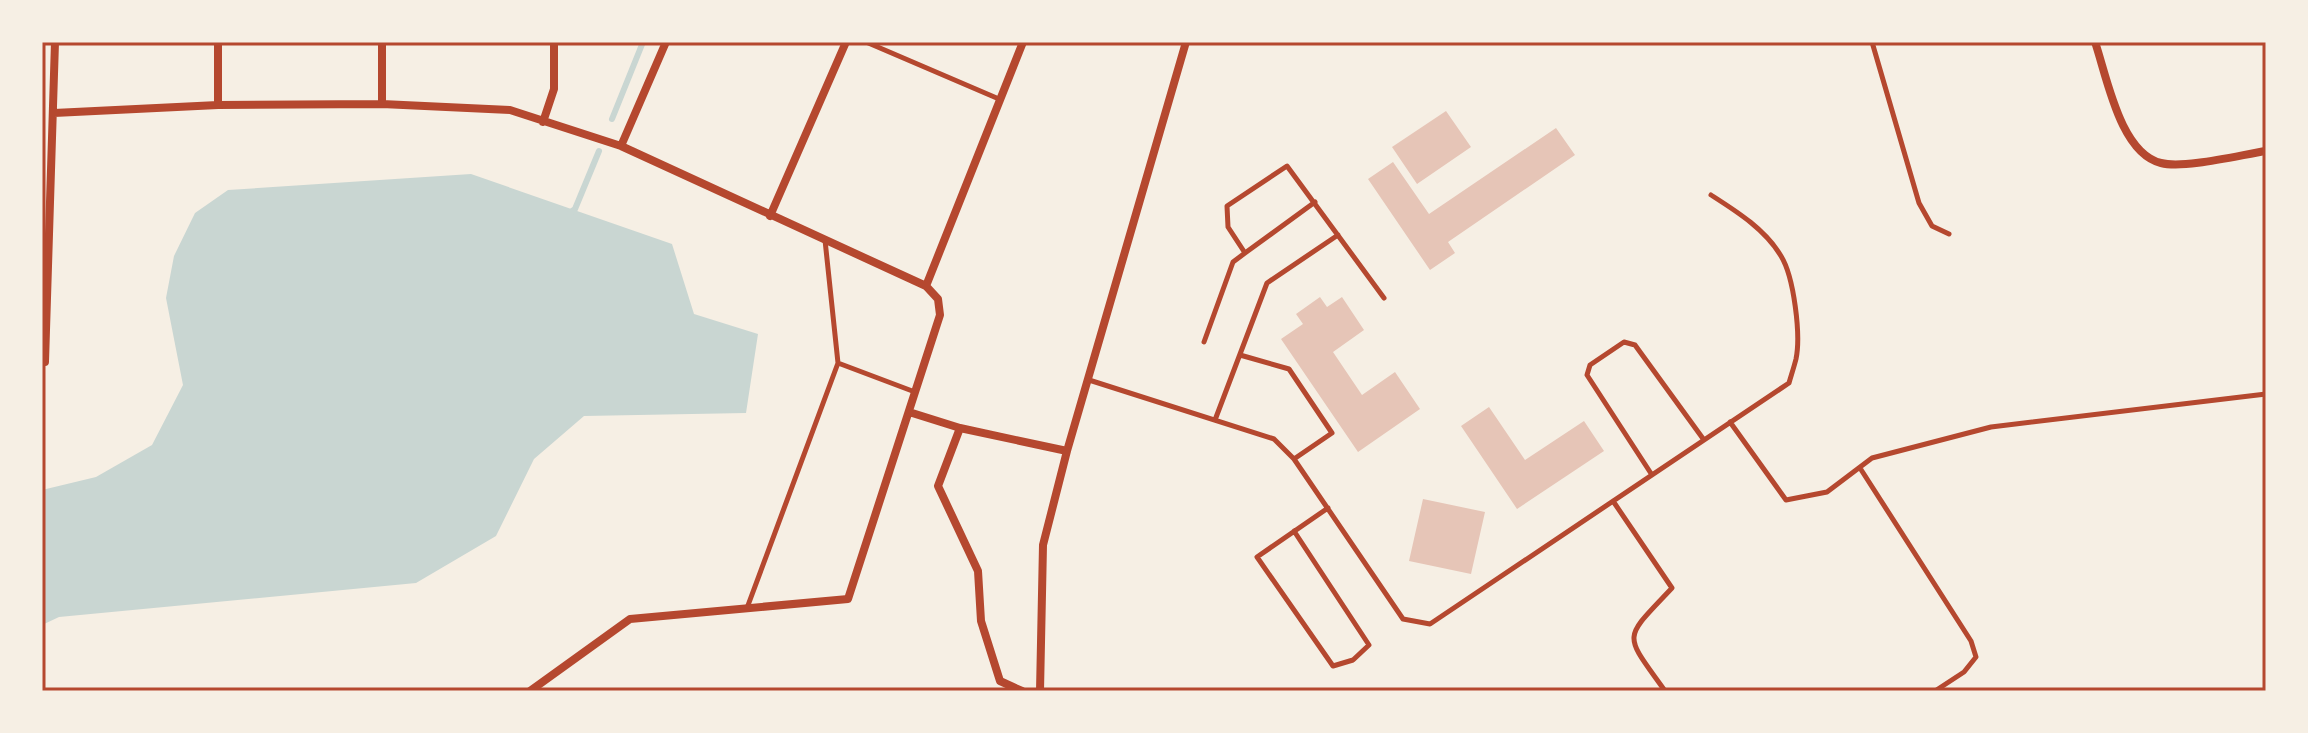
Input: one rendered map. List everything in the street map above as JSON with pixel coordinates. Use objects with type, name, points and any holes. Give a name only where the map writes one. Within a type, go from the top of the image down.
[{"type":"street","points":[[44,362],[53,192],[55,42]]},
{"type":"street","points":[[218,42],[218,105]]},
{"type":"street","points":[[382,42],[382,104]]},
{"type":"street","points":[[543,122],[554,89],[554,42]]},
{"type":"street","points":[[621,146],[666,42]]},
{"type":"street","points":[[770,216],[846,42]]},
{"type":"street","points":[[926,286],[1023,42]]},
{"type":"street","points":[[1040,691],[1043,545],[1067,451],[1186,42]]},
{"type":"street","points":[[2095,42],[2122,124],[2130,140],[2142,152],[2160,163],[2182,163],[2266,151]]},
{"type":"street","points":[[54,113],[218,105],[382,104],[510,110],[621,146],[926,286],[938,299],[940,315],[848,599],[630,619],[530,691]]},
{"type":"street","points":[[42,192],[53,192]]},
{"type":"street","points":[[909,412],[960,428],[1067,451]]},
{"type":"street","points":[[960,428],[938,486],[978,571],[981,621],[1000,681],[1022,691]]},
{"type":"lane","points":[[866,42],[999,99]]},
{"type":"lane","points":[[1872,42],[1919,203],[1932,226],[1949,234]]},
{"type":"lane","points":[[1245,253],[1228,227],[1227,206],[1287,166],[1384,298]]},
{"type":"lane","points":[[1089,380],[1274,439],[1294,459],[1403,619],[1430,624],[1789,383],[1796,357],[1796,321],[1790,282],[1781,256],[1748,219],[1711,195]]},
{"type":"lane","points":[[1204,342],[1233,262],[1315,202]]},
{"type":"lane","points":[[1215,420],[1267,283],[1338,235]]},
{"type":"lane","points":[[747,608],[838,363],[825,240]]},
{"type":"lane","points":[[1652,475],[1587,375],[1590,365],[1601,357],[1624,342],[1635,345],[1704,440]]},
{"type":"lane","points":[[1240,355],[1289,369],[1332,433],[1294,459]]},
{"type":"lane","points":[[838,363],[915,392]]},
{"type":"lane","points":[[1730,422],[1786,500],[1827,492],[1872,458],[1991,427],[2266,394]]},
{"type":"lane","points":[[1860,468],[1971,641],[1976,657],[1964,672],[1935,691]]},
{"type":"lane","points":[[1613,501],[1672,588],[1634,628],[1633,646],[1665,691]]},
{"type":"lane","points":[[1294,531],[1369,645],[1353,660],[1333,666],[1257,557],[1294,531],[1328,508]]},
{"type":"shaded area","points":[[471,174],[672,244],[694,314],[758,334],[746,413],[584,416],[534,459],[496,536],[416,583],[59,617],[42,625],[42,490],[96,477],[152,445],[183,385],[166,298],[174,256],[195,213],[228,190]]},
{"type":"building","points":[[1446,111],[1471,147],[1417,184],[1392,147]]},
{"type":"building","points":[[1556,128],[1575,155],[1448,242],[1455,253],[1430,270],[1368,179],[1393,162],[1429,214]]},
{"type":"building","points":[[1320,297],[1327,307],[1342,297],[1364,330],[1333,352],[1362,395],[1395,372],[1420,409],[1358,452],[1281,339],[1303,324],[1296,314]]},
{"type":"building","points":[[1489,407],[1525,460],[1584,421],[1604,451],[1517,509],[1461,426]]},
{"type":"building","points":[[1423,499],[1485,512],[1471,574],[1409,561]]},
{"type":"waterway","points":[[612,119],[643,42]]},
{"type":"waterway","points":[[571,212],[599,151]]}]
